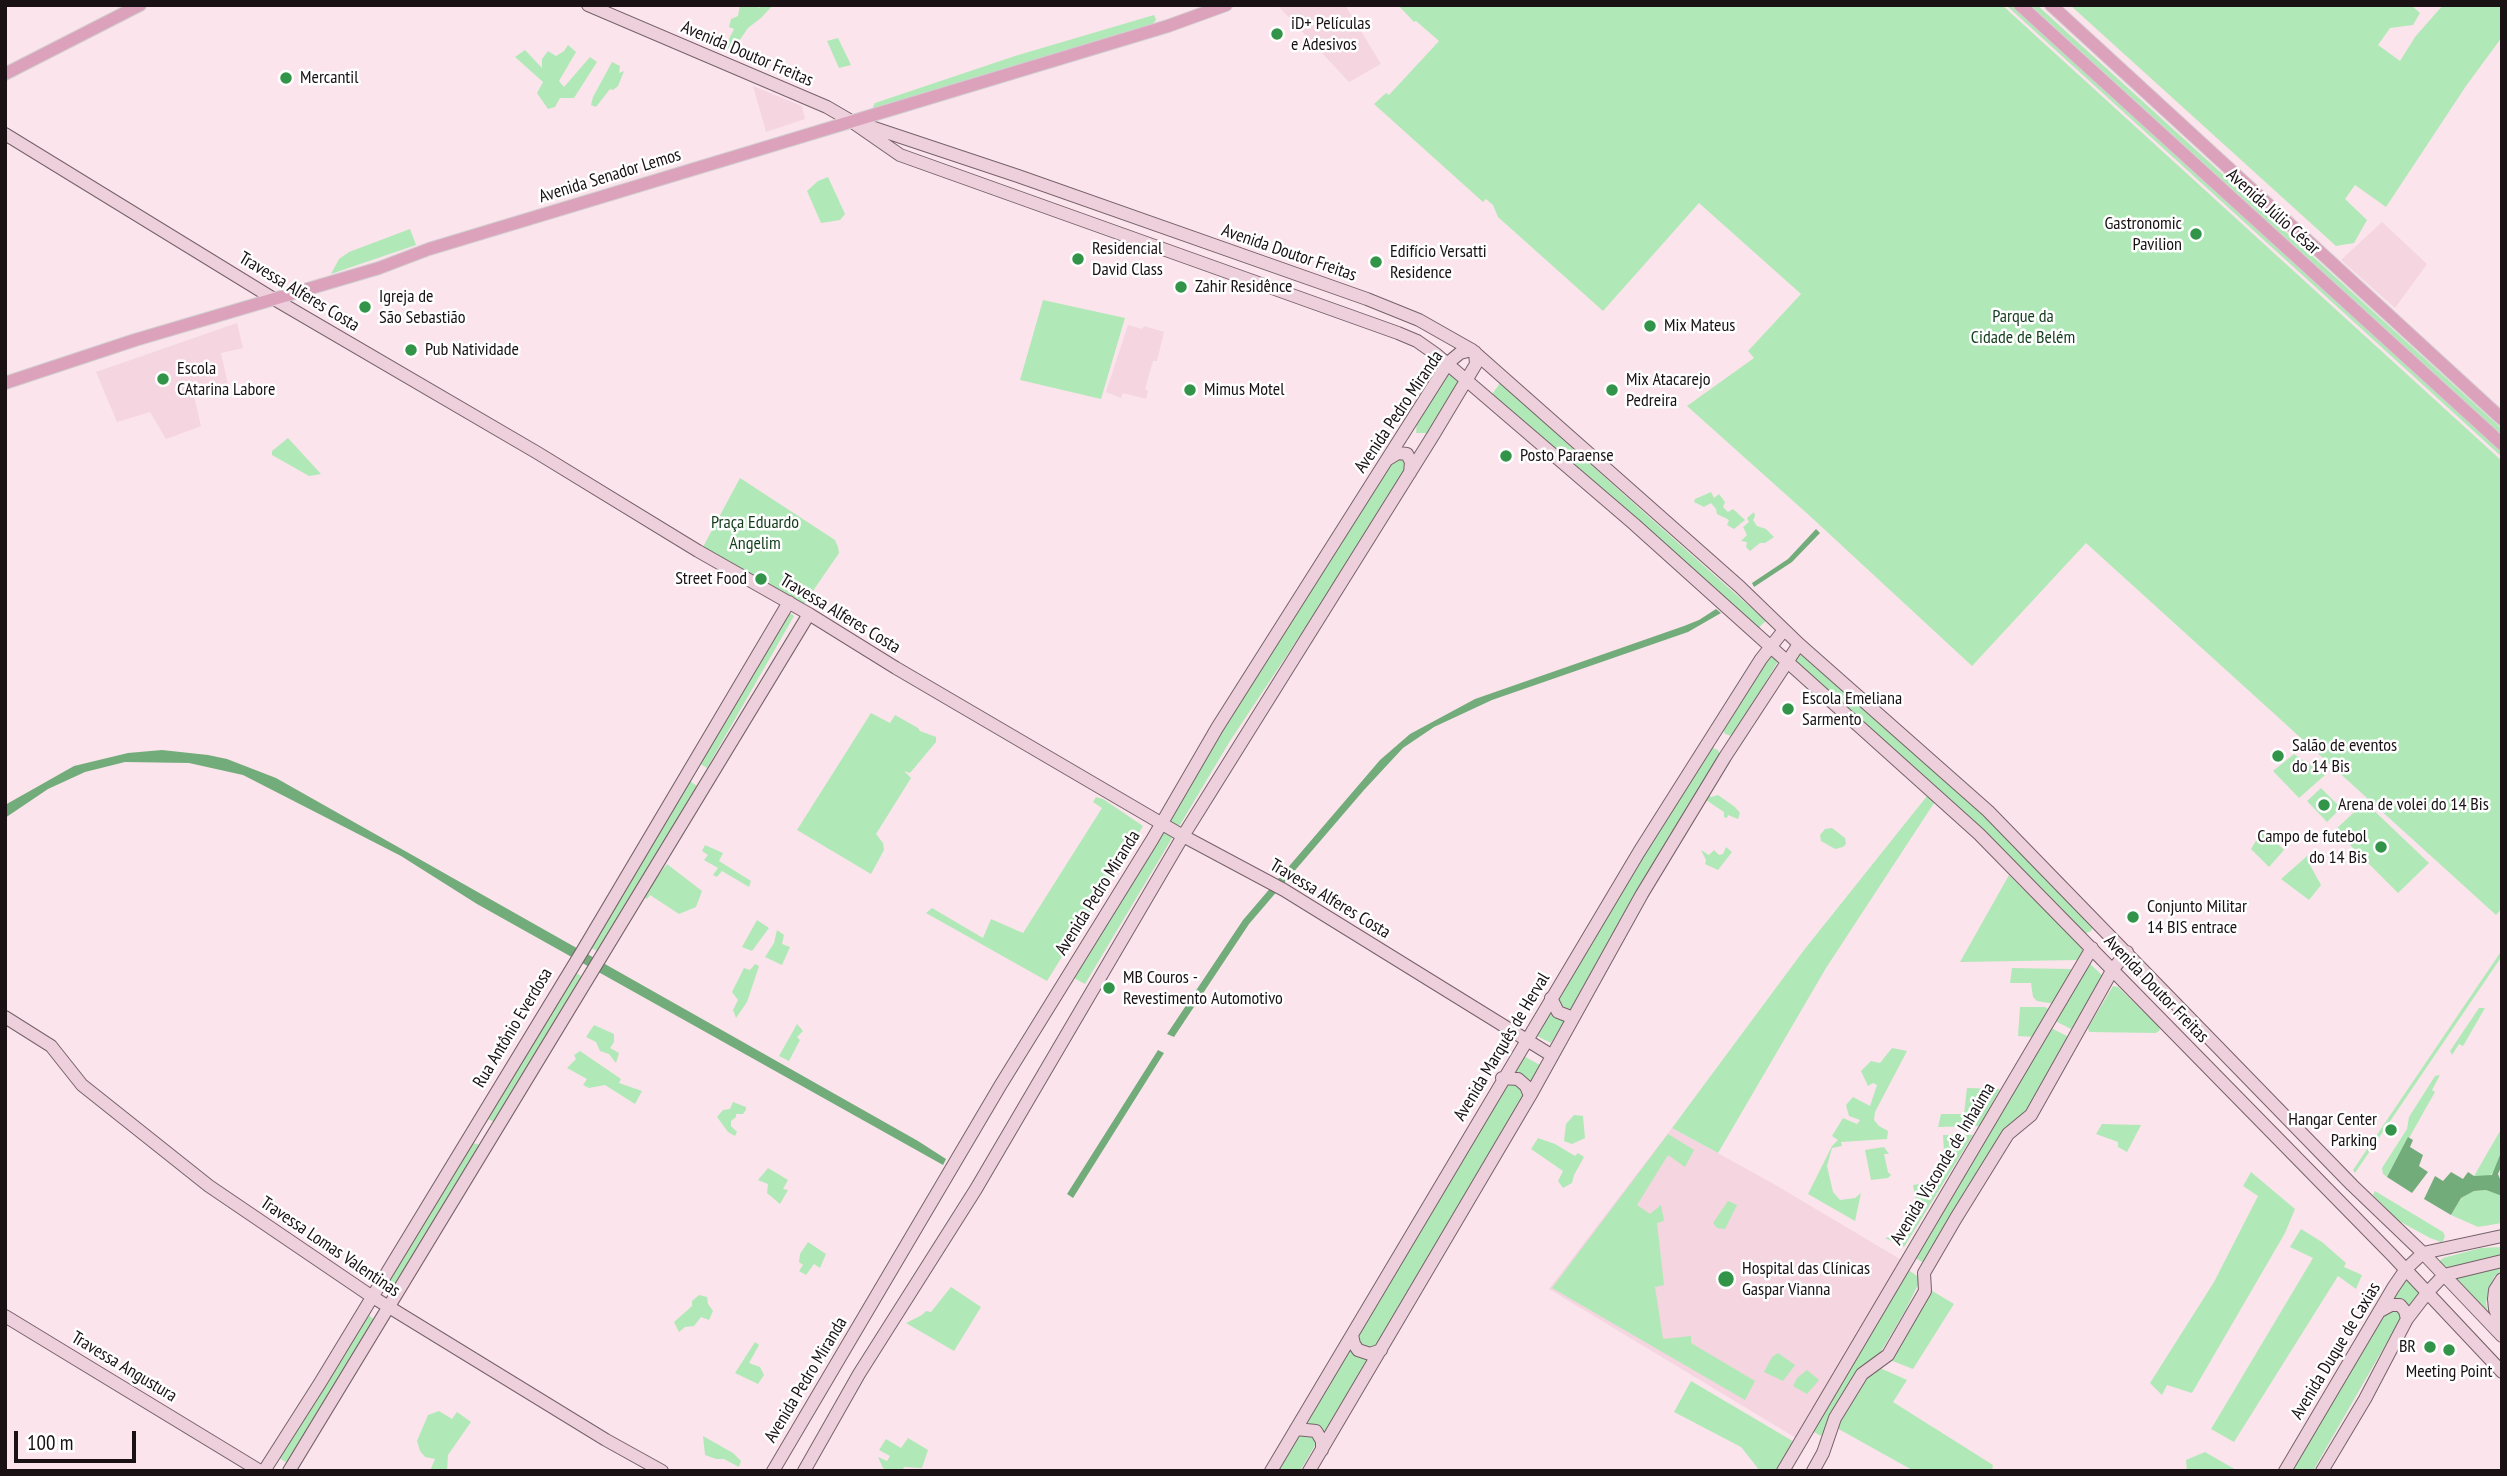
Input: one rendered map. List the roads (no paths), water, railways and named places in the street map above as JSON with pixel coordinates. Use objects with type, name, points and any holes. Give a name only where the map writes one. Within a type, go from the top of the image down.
[{"type":"main road","points":[[5,74],[140,5]]},
{"type":"main road","name":"Avenida Doutor Freitas","points":[[588,5],[827,107],[900,155],[1398,333],[1417,341],[1448,363],[1634,524],[1979,834],[2406,1269],[2502,1372]]},
{"type":"main road","name":"Avenida Senador Lemos","points":[[5,383],[135,340],[379,268],[441,245],[1168,26],[1226,5]]},
{"type":"main road","name":"Avenida Júlio César","points":[[2020,5],[2502,444]]},
{"type":"main road","name":"Avenida Júlio César","points":[[2051,5],[2502,419]]},
{"type":"main road","name":"Avenida Doutor Freitas","points":[[852,121],[1018,176],[1378,303],[1419,320],[1473,351],[1988,811],[2502,1336]]},
{"type":"main road","name":"Travessa Alferes Costa","points":[[5,134],[274,299],[789,602],[896,668],[1183,836],[1284,890],[1551,1055]]},
{"type":"main road","points":[[1012,194],[1017,186],[1018,176]]},
{"type":"main road","points":[[1041,205],[1042,197],[1050,188]]},
{"type":"main road","points":[[804,1471],[859,1374],[976,1189],[1183,836],[1434,435],[1476,364],[1473,351]]},
{"type":"main road","name":"Avenida Pedro Miranda","points":[[773,1471],[1000,1086],[1162,823],[1217,728],[1448,363],[1460,353],[1473,351]]},
{"type":"main road","points":[[1487,398],[1501,376]]},
{"type":"main road","points":[[1413,421],[1415,439],[1425,440],[1434,435]]},
{"type":"main road","points":[[1387,460],[1398,453],[1407,454],[1411,462],[1410,473]]},
{"type":"main road","name":"Rua Antônio Everdosa","points":[[262,1471],[320,1383],[583,950],[789,602]]},
{"type":"main road","points":[[289,1471],[601,961],[704,783],[809,614]]},
{"type":"main road","points":[[1770,647],[1784,630]]},
{"type":"main road","points":[[1309,1471],[1530,1096],[1571,1017],[1648,882],[1786,660],[1799,644]]},
{"type":"main road","name":"Avenida Marquês de Herval","points":[[1271,1471],[1502,1078],[1719,724],[1770,647]]},
{"type":"main road","points":[[1719,724],[1726,735],[1740,735]]},
{"type":"main road","points":[[1705,747],[1718,747],[1725,757]]},
{"type":"main road","name":"Avenida Visconde de Inhaúma","points":[[1783,1471],[2089,938],[2096,933],[2097,924]]},
{"type":"main road","points":[[1813,1471],[1823,1453],[1835,1418],[1862,1374],[1888,1355],[1924,1291],[1924,1273],[1956,1218],[2008,1134],[2031,1115],[2116,973],[2131,957]]},
{"type":"main road","points":[[1551,998],[1558,1012],[1571,1017]]},
{"type":"main road","name":"Travessa Lomas Valentinas","points":[[5,1017],[51,1046],[82,1084],[209,1186],[389,1308],[662,1471]]},
{"type":"main road","points":[[1502,1078],[1518,1079],[1526,1086],[1530,1096]]},
{"type":"main road","points":[[2423,1253],[2502,1236]]},
{"type":"main road","name":"Avenida Duque de Caxias","points":[[2285,1471],[2406,1269],[2423,1253]]},
{"type":"main road","points":[[2322,1471],[2365,1399],[2407,1319],[2427,1293],[2444,1275],[2502,1261]]},
{"type":"main road","points":[[2502,1279],[2495,1290],[2494,1299],[2502,1327]]},
{"type":"main road","points":[[2380,1311],[2391,1305],[2400,1305],[2407,1319]]},
{"type":"main road","name":"Travessa Angustura","points":[[5,1316],[262,1471]]},
{"type":"main road","points":[[1352,1335],[1358,1350],[1370,1354],[1381,1350]]},
{"type":"main road","points":[[1296,1429],[1315,1431],[1322,1441],[1322,1450]]},
{"type":"place","name":"iD+ Películas e Adesivos","points":[[1277,34]]},
{"type":"place","name":"Mercantil","points":[[286,78]]},
{"type":"place","name":"Gastronomic Pavilion","points":[[2196,234]]},
{"type":"place","name":"Residencial David Class","points":[[1078,259]]},
{"type":"place","name":"Edifício Versatti Residence","points":[[1376,262]]},
{"type":"place","name":"Zahir Residênce","points":[[1181,287]]},
{"type":"place","name":"Igreja de São Sebastião","points":[[365,307]]},
{"type":"place","name":"Mix Mateus","points":[[1650,326]]},
{"type":"place","name":"Pub Natividade","points":[[411,350]]},
{"type":"place","name":"Escola CAtarina Labore","points":[[163,379]]},
{"type":"place","name":"Mimus Motel","points":[[1190,390]]},
{"type":"place","name":"Mix Atacarejo Pedreira","points":[[1612,390]]},
{"type":"place","name":"Posto Paraense","points":[[1506,456]]},
{"type":"place","name":"Street Food","points":[[761,579]]},
{"type":"place","name":"Escola Emeliana Sarmento","points":[[1788,709]]},
{"type":"place","name":"Salão de eventos do 14 Bis","points":[[2278,756]]},
{"type":"place","name":"Arena de volei do 14 Bis","points":[[2324,805]]},
{"type":"place","name":"Campo de futebol do 14 Bis","points":[[2381,847]]},
{"type":"place","name":"Conjunto Militar 14 BIS entrace","points":[[2133,917]]},
{"type":"place","name":"MB Couros - Revestimento Automotivo","points":[[1109,988]]},
{"type":"place","name":"Hangar Center Parking","points":[[2391,1130]]},
{"type":"place","name":"Hospital das Clínicas Gaspar Vianna","points":[[1726,1279]]},
{"type":"place","name":"BR","points":[[2430,1347]]},
{"type":"place","name":"Meeting Point","points":[[2449,1350]]},
{"type":"park label","name":"Parque da Cidade de Belém","points":[[2023,327]]},
{"type":"park label","name":"Praça Eduardo Angelim","points":[[755,533]]}]
